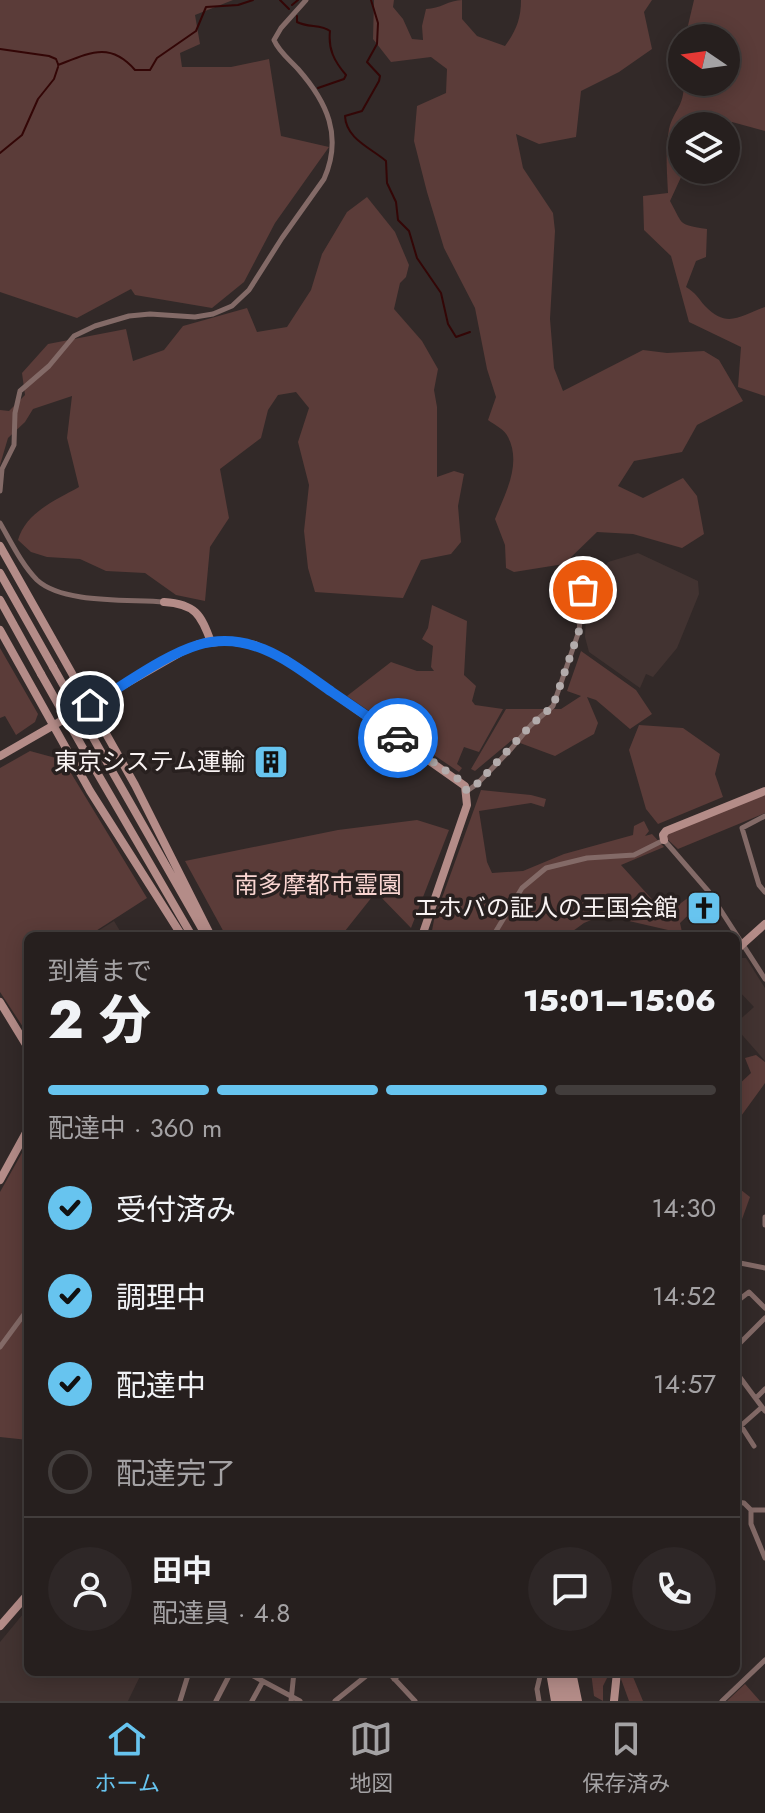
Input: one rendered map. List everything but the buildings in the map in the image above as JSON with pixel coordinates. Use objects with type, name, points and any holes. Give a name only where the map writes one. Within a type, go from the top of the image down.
[{"type":"main road","points":[[0,546],[142,798],[207,932]]},
{"type":"main road","points":[[0,573],[207,932]]},
{"type":"main road","points":[[0,600],[190,932]]},
{"type":"main road","points":[[164,602],[183,605],[197,612],[211,642]]},
{"type":"main road","points":[[0,630],[97,803],[179,932]]},
{"type":"main road","points":[[0,756],[181,652],[211,642],[242,642],[264,649],[285,659],[454,777],[467,791],[467,805],[423,932]]},
{"type":"main road","points":[[662,841],[666,831],[765,791]]},
{"type":"main road","points":[[740,947],[765,924]]},
{"type":"main road","points":[[0,1002],[24,1040]]},
{"type":"main road","points":[[0,1180],[24,1136]]},
{"type":"main road","points":[[0,1626],[24,1599]]},
{"type":"main road","points":[[551,1676],[555,1701]]},
{"type":"main road","points":[[558,1676],[563,1701]]},
{"type":"main road","points":[[566,1676],[571,1701]]},
{"type":"main road","points":[[573,1676],[578,1701]]},
{"type":"main road","points":[[614,1701],[617,1676]]},
{"type":"street","points":[[0,491],[2,469],[14,445],[15,413],[20,391],[49,366],[74,336],[129,316],[195,317],[232,306],[249,290],[324,179],[329,169],[333,140],[323,101],[274,40],[306,0]]},
{"type":"street","points":[[0,523],[35,578],[48,588],[73,596],[164,602]]},
{"type":"street","points":[[467,791],[553,706],[579,631],[583,590]]},
{"type":"street","points":[[765,816],[742,828],[759,885],[765,892]]},
{"type":"street","points":[[495,932],[522,888],[546,868],[587,858],[634,855],[662,841],[709,892],[732,932]]},
{"type":"street","points":[[759,885],[765,880]]},
{"type":"street","points":[[740,947],[765,979]]},
{"type":"street","points":[[765,1217],[765,1225]]},
{"type":"street","points":[[740,1263],[765,1268]]},
{"type":"street","points":[[740,1299],[749,1292],[765,1308]]},
{"type":"street","points":[[0,1347],[24,1314]]},
{"type":"street","points":[[740,1343],[765,1318]]},
{"type":"street","points":[[740,1377],[764,1409],[740,1427]]},
{"type":"street","points":[[756,1398],[765,1389]]},
{"type":"street","points":[[740,1429],[754,1446]]},
{"type":"street","points":[[740,1502],[751,1510],[765,1510]]},
{"type":"street","points":[[751,1510],[751,1524],[765,1558]]},
{"type":"street","points":[[722,1701],[765,1660]]},
{"type":"street","points":[[180,1701],[188,1676]]},
{"type":"street","points":[[216,1701],[229,1676]]},
{"type":"street","points":[[254,1676],[300,1701]]},
{"type":"street","points":[[292,1699],[294,1676]]},
{"type":"street","points":[[335,1701],[366,1676]]},
{"type":"street","points":[[391,1676],[414,1701]]},
{"type":"street","points":[[394,1679],[397,1676]]},
{"type":"street","points":[[539,1701],[537,1689],[540,1676]]},
{"type":"street","points":[[252,1701],[263,1681]]},
{"type":"shaded area","points":[[638,553],[698,581],[699,594],[677,648],[653,677],[646,674],[640,688],[589,652],[585,637],[587,590],[592,588],[608,562]]},
{"type":"shaded area","points":[[114,921],[121,932],[96,932]]},
{"type":"shaded area","points":[[746,958],[765,988],[765,1061],[740,1033],[740,1019],[754,1007],[740,992],[740,959]]},
{"type":"shaded area","points":[[24,1613],[24,1676],[140,1676],[128,1701],[0,1701],[0,1642]]},
{"type":"green space","points":[[0,0],[233,0],[195,15],[200,44],[180,53],[182,67],[231,67],[269,59],[281,136],[329,147],[275,223],[244,282],[212,308],[135,295],[131,289],[77,318],[0,292]]},
{"type":"green space","points":[[374,0],[394,0],[393,7],[403,19],[412,39],[423,40],[426,9],[462,0],[462,19],[477,36],[505,46],[517,24],[521,0],[652,0],[644,12],[652,49],[619,72],[581,91],[576,137],[539,144],[516,134],[523,168],[553,213],[555,231],[550,319],[554,368],[563,391],[643,350],[667,353],[704,351],[719,360],[743,401],[697,425],[682,452],[634,461],[618,486],[643,498],[683,478],[697,496],[704,534],[682,548],[633,534],[597,532],[564,564],[514,572],[506,568],[505,545],[495,519],[513,468],[512,447],[505,432],[488,420],[496,397],[475,308],[444,248],[414,141],[417,106],[446,93],[447,69],[431,57],[391,62],[373,39]]},
{"type":"green space","points":[[694,0],[765,0],[765,131],[740,124],[740,112],[676,112],[682,96],[740,96],[740,24],[688,24]]},
{"type":"green space","points":[[668,137],[668,184],[678,184],[670,201],[682,222],[707,229],[706,257],[696,261],[686,287],[713,313],[727,319],[765,307],[765,396],[738,387],[741,347],[689,322],[671,256],[644,230],[643,196],[668,193],[667,161]]},
{"type":"green space","points":[[367,197],[395,232],[409,265],[406,277],[400,283],[394,309],[422,341],[438,369],[434,390],[437,407],[437,477],[454,471],[464,474],[458,506],[461,542],[451,554],[421,560],[403,598],[315,592],[308,568],[304,531],[309,485],[298,442],[309,408],[296,392],[278,395],[268,410],[261,438],[220,469],[229,518],[210,547],[205,601],[176,595],[145,573],[106,571],[80,559],[47,557],[31,552],[18,540],[35,514],[79,487],[67,438],[72,396],[33,409],[25,422],[8,438],[0,465],[0,410],[9,411],[25,395],[22,373],[48,344],[126,329],[133,361],[164,350],[183,326],[247,308],[257,332],[287,327],[311,290],[322,254],[347,212]]},
{"type":"green space","points":[[432,605],[467,621],[464,675],[476,686],[472,701],[475,705],[503,709],[479,752],[464,747],[457,764],[462,768],[459,772],[347,696],[391,662],[417,671],[434,671],[431,667],[433,646],[422,639],[428,628]]},
{"type":"green space","points":[[0,648],[38,714],[35,722],[16,735],[5,716],[0,718]]},
{"type":"green space","points":[[581,651],[636,690],[652,714],[630,729],[596,700],[587,697],[598,723],[594,734],[555,756],[512,740],[475,771],[471,769],[506,709],[561,709],[581,696],[567,691]]},
{"type":"green space","points":[[639,725],[683,728],[720,754],[715,774],[723,797],[658,824],[646,809],[629,750]]},
{"type":"green space","points":[[30,751],[63,760],[147,898],[94,932],[24,932],[24,1027],[0,992],[0,768]]},
{"type":"green space","points":[[481,790],[546,799],[544,807],[531,803],[479,811],[487,862],[492,873],[523,871],[564,854],[633,835],[634,826],[644,821],[649,831],[645,836],[652,834],[664,847],[621,865],[668,917],[697,891],[704,896],[704,900],[680,923],[682,932],[667,932],[603,915],[572,932],[432,932]]},
{"type":"green space","points":[[765,794],[765,813],[678,849],[666,838],[667,833]]},
{"type":"green space","name":"南多摩都市霊園","points":[[417,820],[449,830],[411,928],[376,892],[344,932],[224,932],[185,861],[338,830]]},
{"type":"green space","points":[[756,1055],[765,1062],[765,1083],[740,1117],[740,1083],[751,1073],[745,1058]]},
{"type":"green space","points":[[24,1149],[24,1440],[0,1437],[0,1192]]},
{"type":"green space","points":[[740,1189],[750,1197],[740,1225]]},
{"type":"green space","points":[[592,1676],[608,1676],[603,1686],[603,1701],[594,1696]]},
{"type":"green space","points":[[621,1676],[633,1676],[643,1701],[629,1701]]},
{"type":"green space","points":[[745,1684],[760,1701],[727,1701]]},
{"type":"waterway","points":[[58,65],[99,52],[117,55],[135,70],[150,70],[157,58],[196,31],[206,7],[238,5],[253,0]]},
{"type":"waterway","points":[[280,0],[289,9]]},
{"type":"waterway","points":[[292,5],[298,0]]},
{"type":"waterway","points":[[371,0],[378,23],[377,44],[367,62],[380,76],[379,81],[362,111],[345,116],[346,124],[354,137],[386,161],[387,183],[396,202],[398,220],[409,231],[417,258],[441,293],[448,324],[456,337],[470,332]]},
{"type":"waterway","points":[[297,16],[297,22],[330,31],[333,54],[346,75],[344,79],[318,88]]},
{"type":"waterway","points":[[0,49],[49,56],[56,59],[58,64]]},
{"type":"waterway","points":[[0,153],[22,135],[38,99],[54,79],[58,67]]},
{"type":"way so far","points":[[398,738],[461,781],[467,791],[477,784],[531,725],[553,706],[579,631],[583,590]]},
{"type":"place","name":"東京システム運輸","points":[[271,762]]},
{"type":"place","name":"エホバの証人の王国会館","points":[[704,908]]},
{"type":"route","points":[[90,705],[190,648],[221,640],[235,641],[255,645],[285,659],[398,738]]}]
